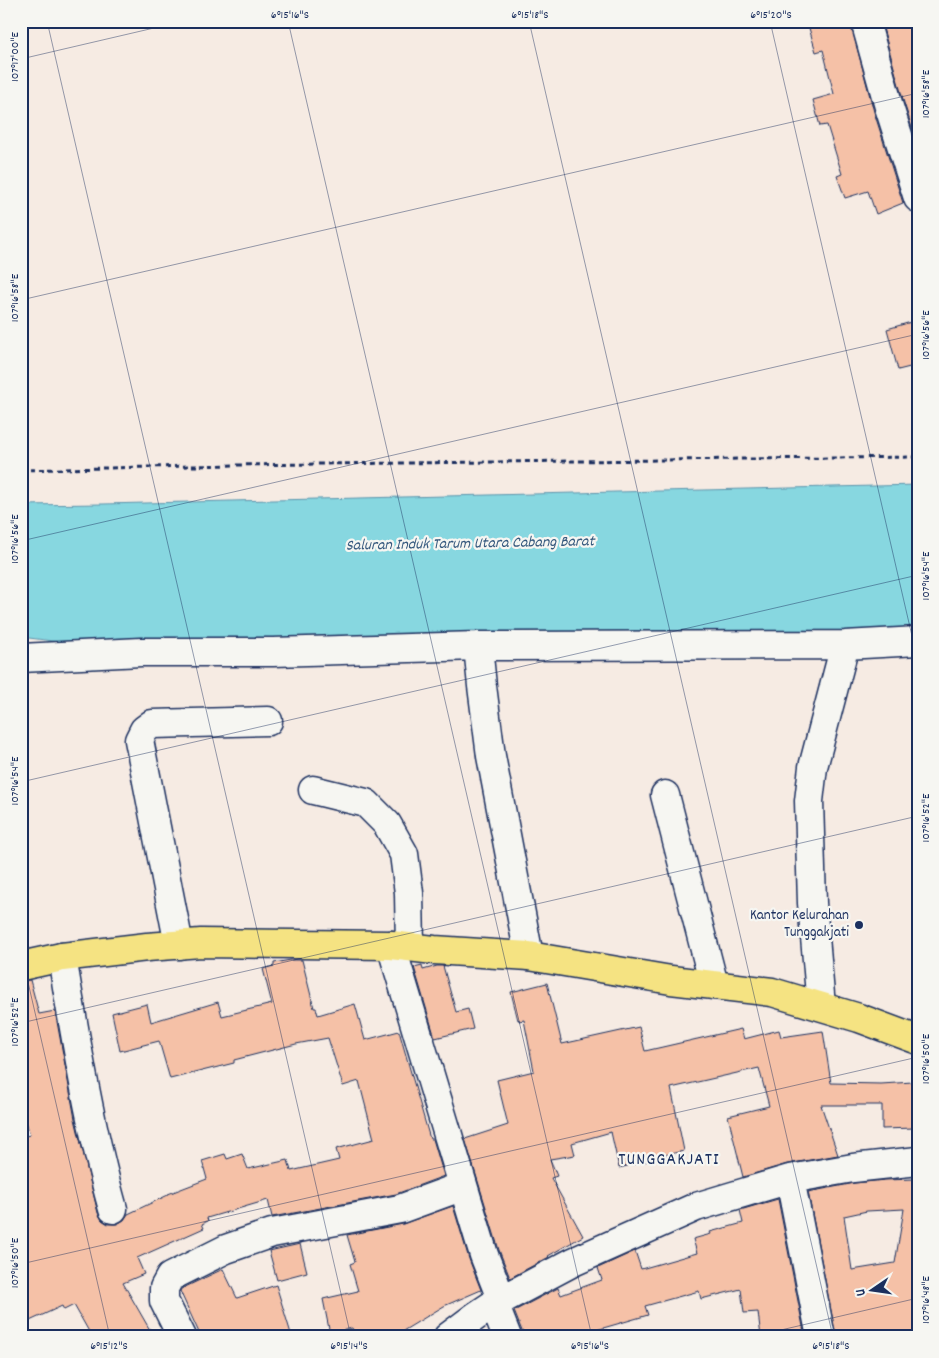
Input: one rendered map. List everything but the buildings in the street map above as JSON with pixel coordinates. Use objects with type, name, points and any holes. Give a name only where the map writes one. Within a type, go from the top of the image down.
[{"type":"main road","points":[[21,966],[62,957],[147,947],[201,944],[400,946],[529,956],[671,980],[772,992],[859,1018],[918,1040]]},
{"type":"street","points":[[865,21],[889,107],[918,198]]},
{"type":"street","points":[[21,658],[141,652],[273,652],[478,646],[845,645],[918,641]]},
{"type":"street","points":[[821,1006],[812,903],[809,801],[812,767],[845,645]]},
{"type":"street","points":[[478,646],[491,756],[529,956]]},
{"type":"street","points":[[178,945],[139,740],[144,730],[152,724],[268,721]]},
{"type":"street","points":[[313,790],[366,803],[387,824],[404,854],[409,893],[400,946],[463,1186],[507,1337]]},
{"type":"street","points":[[665,795],[714,985]]},
{"type":"street","points":[[62,957],[79,1059],[113,1209]]},
{"type":"street","points":[[448,1337],[498,1302],[573,1262],[696,1208],[790,1179],[854,1168],[918,1161]]},
{"type":"street","points":[[790,1179],[821,1337]]},
{"type":"street","points":[[182,1337],[164,1301],[164,1288],[170,1277],[226,1249],[272,1234],[400,1209],[463,1186]]},
{"type":"path","points":[[21,470],[226,465],[918,457]]},
{"type":"water","name":"Saluran Induk Tarum Utara Cabang Barat","points":[[918,485],[918,637],[141,652],[21,637],[21,505]]},
{"type":"place","name":"Kantor Kelurahan Tunggakjati","points":[[859,925]]},
{"type":"district","name":"TUNGGAKJATI","points":[[669,1160]]}]
